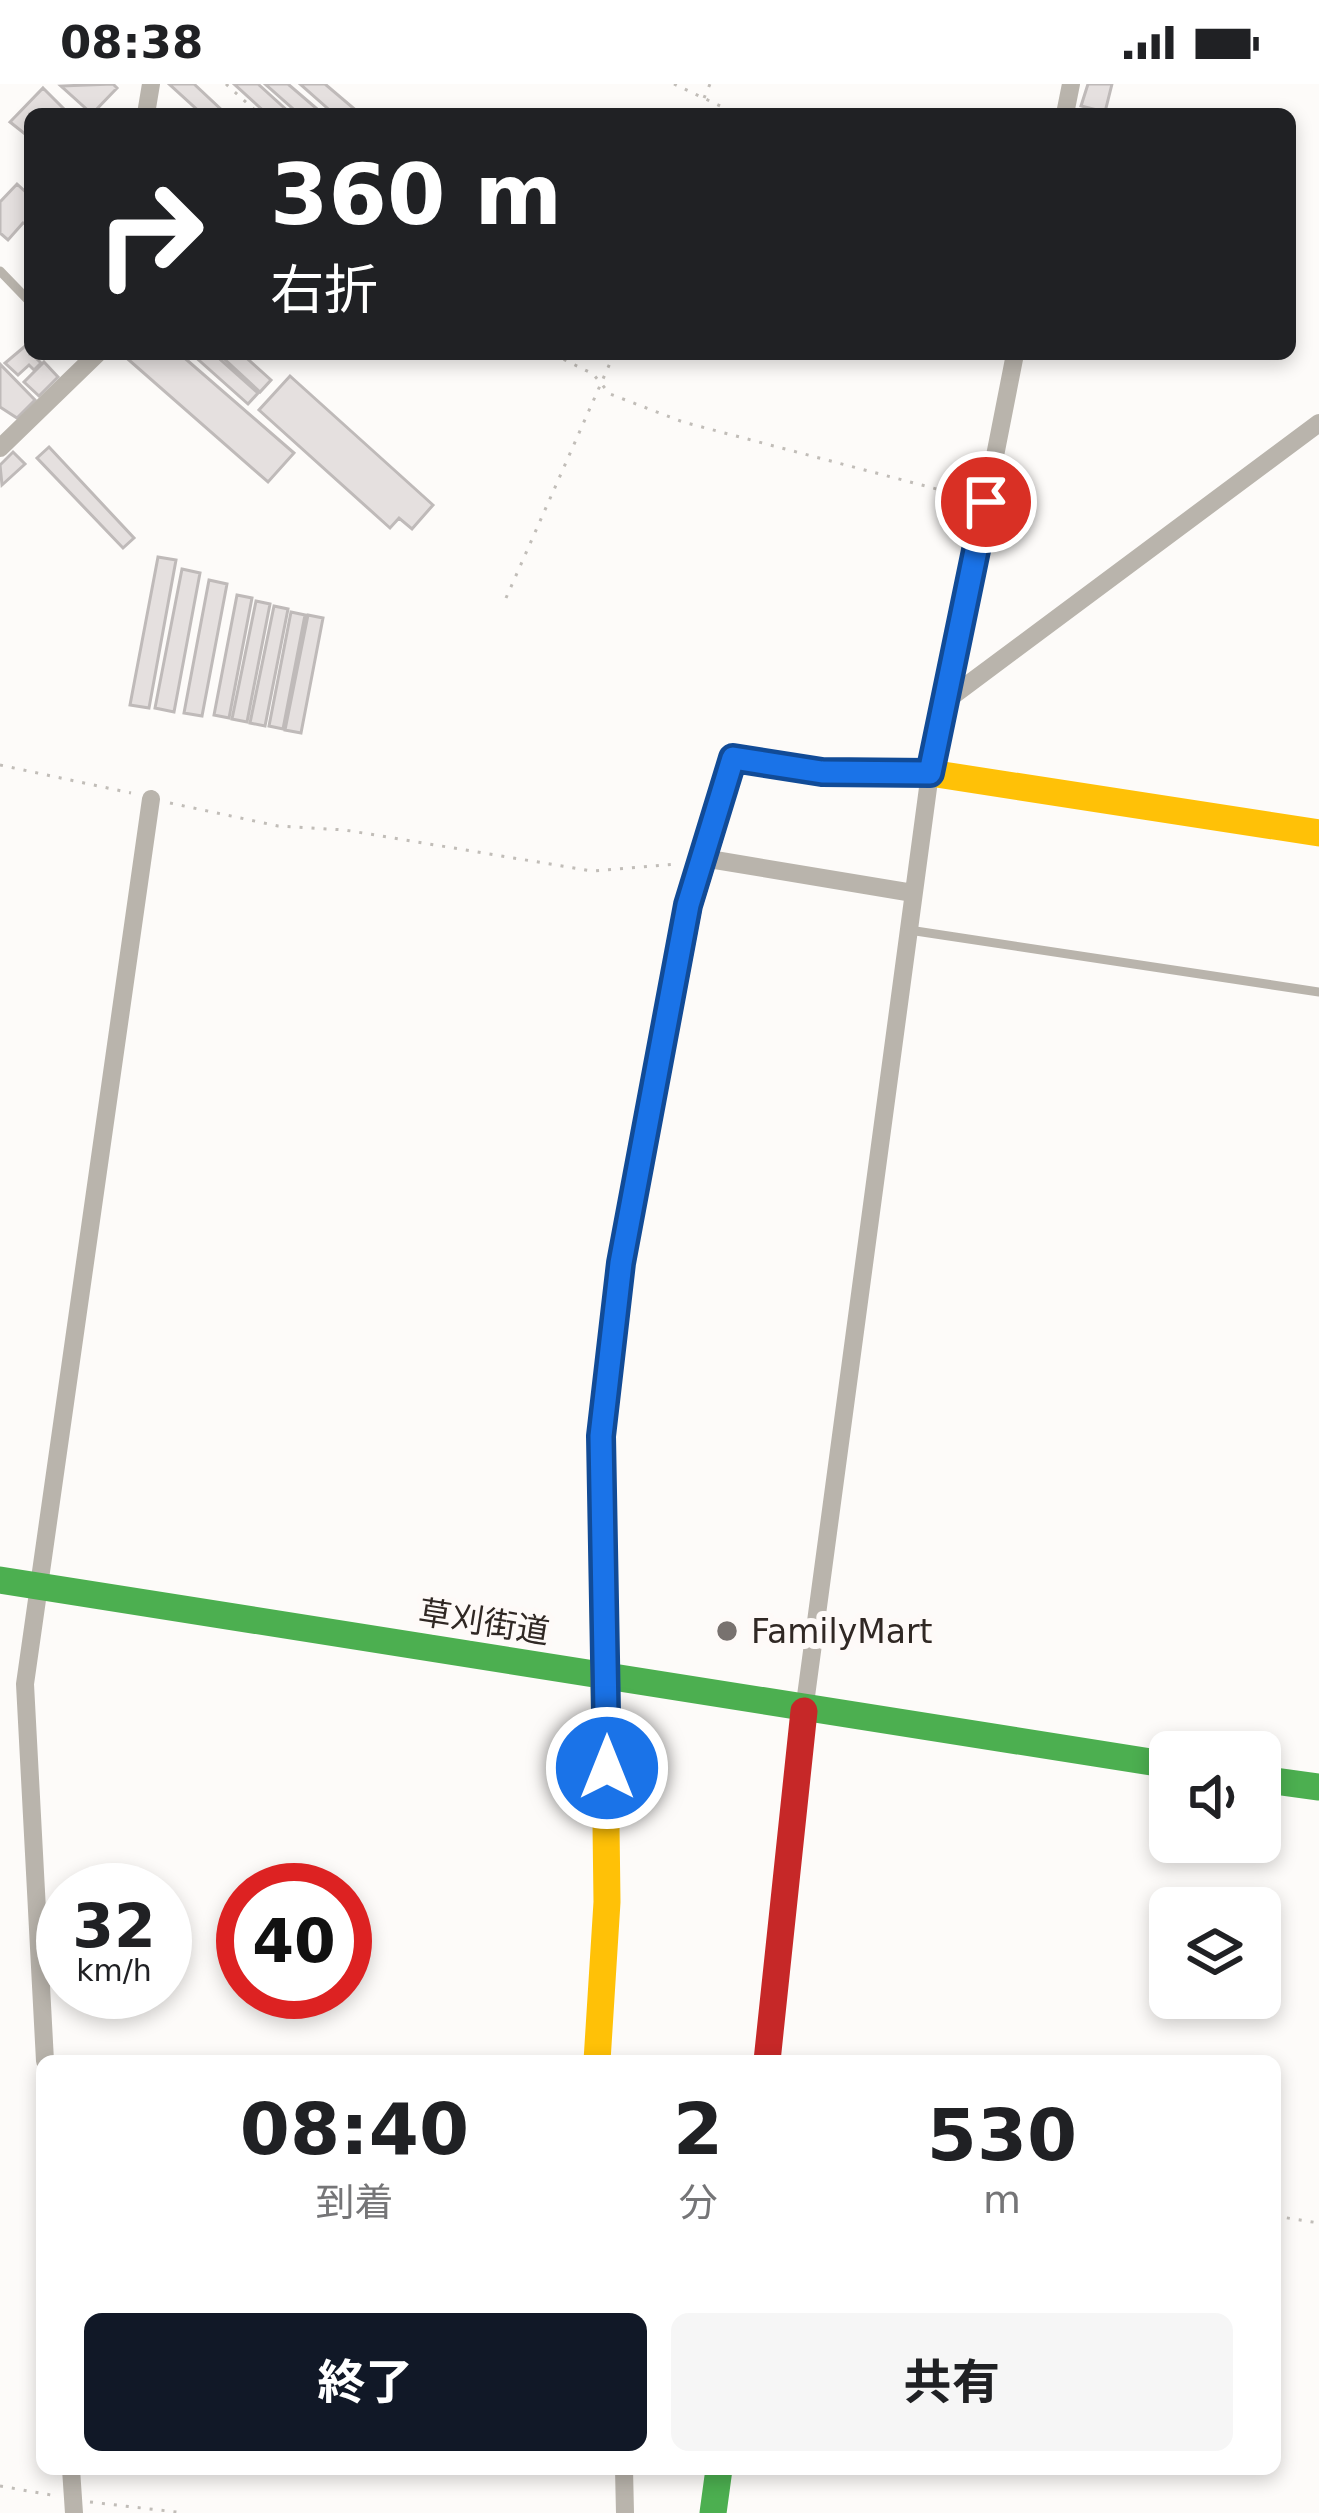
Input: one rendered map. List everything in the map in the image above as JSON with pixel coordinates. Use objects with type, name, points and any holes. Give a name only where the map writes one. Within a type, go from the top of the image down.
[{"type":"street","points":[[0,448],[87,360]]},
{"type":"street","points":[[768,2055],[804,1711],[930,773],[1015,360]]},
{"type":"street","points":[[947,700],[1319,423]]},
{"type":"street","points":[[597,2055],[607,1902],[608,1679],[601,1436],[621,1263],[688,905],[733,758],[822,772],[930,773],[1319,833]]},
{"type":"street","points":[[45,2055],[25,1684],[151,799]]},
{"type":"street","points":[[702,860],[914,892]]},
{"type":"street","name":"草刈街道","points":[[0,1580],[1149,1763]]},
{"type":"street","points":[[1281,1782],[1319,1787]]},
{"type":"street","points":[[71,2475],[74,2506]]},
{"type":"street","points":[[624,2475],[625,2513]]},
{"type":"street","points":[[713,2513],[718,2475]]},
{"type":"lane","points":[[0,271],[24,296]]},
{"type":"lane","points":[[909,930],[1319,992]]},
{"type":"path","points":[[226,84],[253,108]]},
{"type":"path","points":[[674,84],[722,108]]},
{"type":"path","points":[[703,100],[710,84]]},
{"type":"path","points":[[565,360],[593,374],[610,394],[682,422],[986,502]]},
{"type":"path","points":[[506,598],[611,360]]},
{"type":"path","points":[[0,766],[104,784],[278,826],[345,830],[592,871],[702,860]]},
{"type":"path","points":[[1281,2217],[1319,2224]]},
{"type":"path","points":[[0,2486],[74,2506],[185,2513]]},
{"type":"building","points":[[113,84],[117,88],[98,108],[85,108],[61,86]]},
{"type":"building","points":[[169,84],[194,84],[220,108],[195,108]]},
{"type":"building","points":[[234,84],[258,84],[284,108],[260,108]]},
{"type":"building","points":[[265,84],[288,84],[316,108],[292,108]]},
{"type":"building","points":[[300,84],[325,84],[353,108],[327,108]]},
{"type":"building","points":[[1088,84],[1112,84],[1106,108],[1081,106]]},
{"type":"building","points":[[43,88],[63,108],[24,108],[24,133],[10,122]]},
{"type":"building","points":[[17,184],[24,190],[24,223],[8,240],[0,233],[0,202]]},
{"type":"building","points":[[24,347],[24,360],[41,363],[34,370],[29,365],[18,375],[5,363]]},
{"type":"building","points":[[129,360],[187,360],[294,453],[268,482]]},
{"type":"building","points":[[199,360],[221,360],[258,393],[248,404]]},
{"type":"building","points":[[225,360],[249,360],[271,380],[260,392]]},
{"type":"building","points":[[44,362],[58,377],[39,396],[24,382]]},
{"type":"building","points":[[0,364],[35,400],[17,418],[0,407]]},
{"type":"building","points":[[290,376],[433,505],[412,529],[399,518],[390,528],[259,410]]},
{"type":"building","points":[[49,447],[134,538],[123,548],[37,458]]},
{"type":"building","points":[[13,452],[25,464],[2,485],[0,465]]},
{"type":"building","points":[[158,557],[176,560],[149,708],[130,705]]},
{"type":"building","points":[[182,569],[200,573],[174,712],[155,708]]},
{"type":"building","points":[[209,580],[227,584],[202,716],[184,713]]},
{"type":"building","points":[[237,595],[252,598],[229,718],[214,715]]},
{"type":"building","points":[[256,601],[270,604],[247,722],[232,719]]},
{"type":"building","points":[[274,606],[288,609],[265,726],[250,723]]},
{"type":"building","points":[[291,612],[305,615],[283,729],[269,726]]},
{"type":"building","points":[[308,615],[323,618],[301,733],[285,730]]},
{"type":"traffic: fast","points":[[0,1580],[1149,1762]]},
{"type":"traffic: fast","points":[[1281,1782],[1319,1787]]},
{"type":"traffic: fast","points":[[713,2513],[718,2475]]},
{"type":"traffic: slow","points":[[711,833],[733,758],[822,772],[930,773],[1319,833]]},
{"type":"traffic: slow","points":[[597,2055],[607,1902],[603,1592]]},
{"type":"traffic: jam","points":[[603,1592],[601,1436],[621,1263],[689,905],[711,833]]},
{"type":"traffic: jam","points":[[768,2055],[804,1711]]},
{"type":"place","name":"FamilyMart","points":[[727,1631]]},
{"type":"route","points":[[607,1768],[601,1436],[621,1263],[688,905],[733,758],[822,772],[930,773],[986,502]]}]
